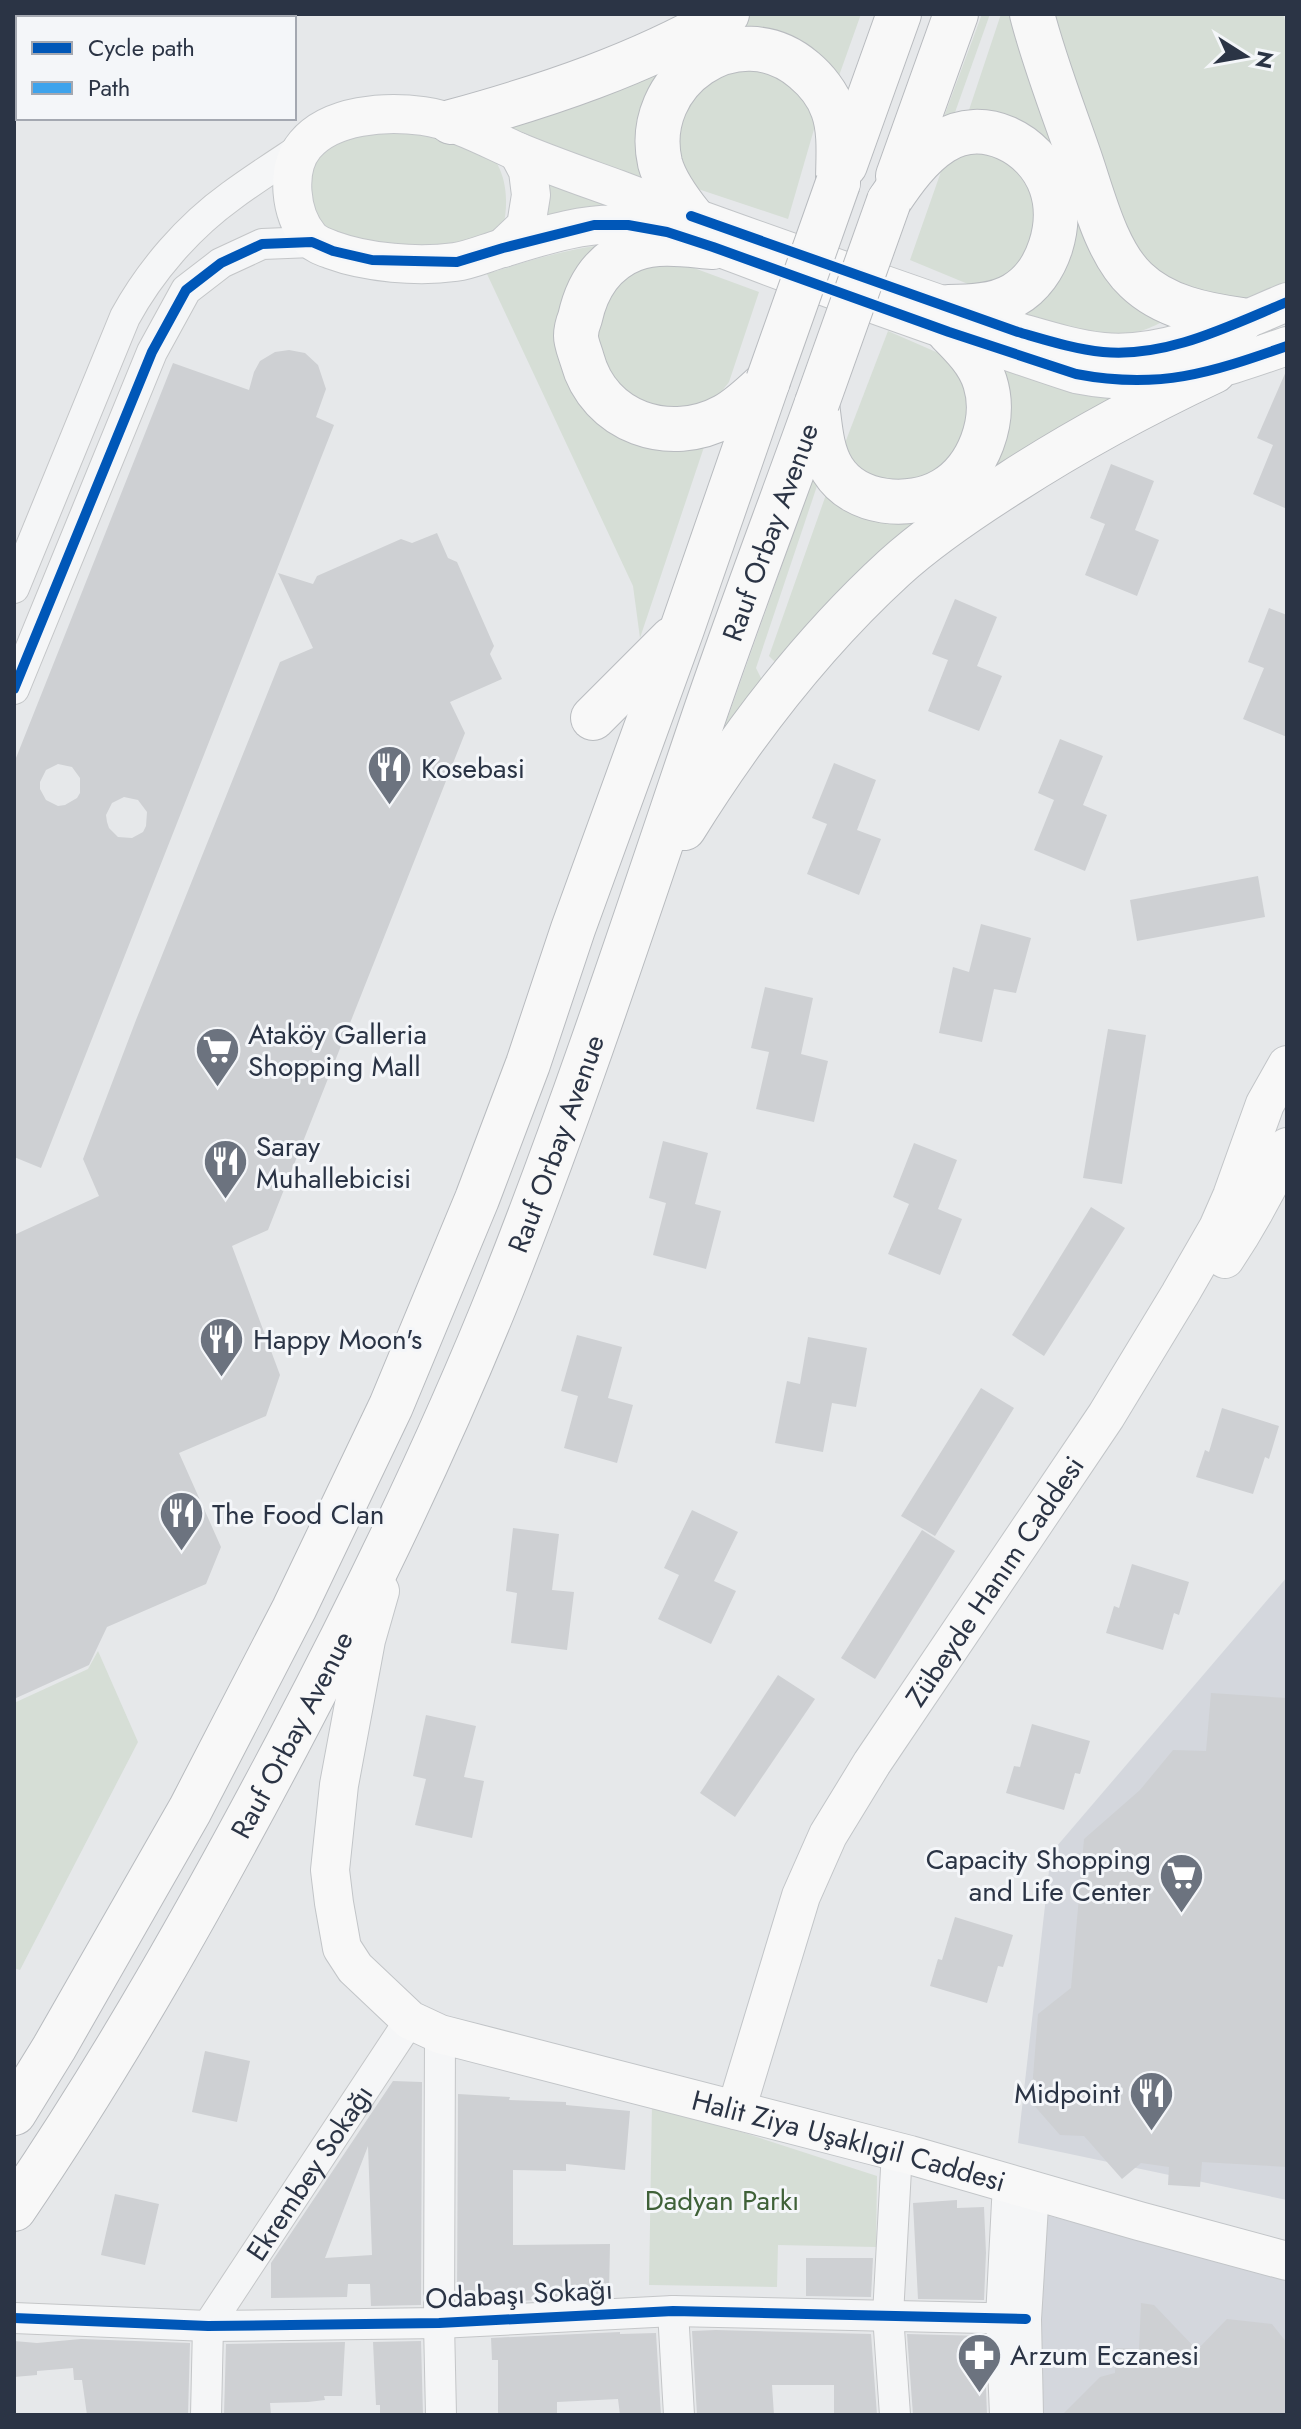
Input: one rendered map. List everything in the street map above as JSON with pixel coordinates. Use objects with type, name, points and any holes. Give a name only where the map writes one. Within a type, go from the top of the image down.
[{"type":"highway","points":[[451,122],[631,62],[727,14]]},
{"type":"highway","name":"Rauf Orbay Avenue","points":[[14,2113],[190,1810],[294,1609],[391,1406],[435,1305],[511,1109],[899,14]]},
{"type":"highway","name":"Rauf Orbay Avenue","points":[[14,2209],[168,1965],[221,1871],[404,1516],[454,1403],[503,1285],[591,1050],[701,725],[956,14]]},
{"type":"highway","points":[[1032,14],[1099,212],[1121,262],[1135,280],[1167,302],[1258,326]]},
{"type":"highway","points":[[768,381],[740,407],[703,425],[663,430],[642,425],[615,409],[597,392],[584,367],[576,335],[584,299],[596,277],[616,258],[636,248],[702,231],[679,201],[660,164],[659,134],[671,90],[707,59],[728,50],[747,49],[783,56],[811,76],[829,101],[837,124],[838,183]]},
{"type":"highway","points":[[817,403],[825,454],[833,470],[852,489],[885,501],[927,498],[946,489],[963,474],[976,455],[987,429],[989,408],[985,382],[949,319],[1014,295],[1028,284],[1045,262],[1054,236],[1052,187],[1041,165],[1012,140],[991,132],[964,133],[940,143],[909,173],[889,201]]},
{"type":"highway","points":[[647,888],[701,800],[783,684],[895,567],[983,501],[1079,440],[1149,402],[1258,326]]},
{"type":"highway","points":[[593,718],[682,629]]},
{"type":"main road","points":[[702,231],[667,232],[628,225],[594,225],[457,262],[372,260],[333,251],[312,242],[295,210],[294,168],[303,147],[316,135],[338,124],[366,116],[422,116],[451,122],[702,231],[949,319],[1061,369],[1095,377],[1182,378],[1258,326]]},
{"type":"main road","points":[[503,248],[526,226],[531,195],[528,171],[518,152]]},
{"type":"main road","points":[[949,319],[1104,352],[1175,346],[1258,326],[1287,346]]},
{"type":"main road","points":[[1258,326],[1287,364]]},
{"type":"main road","name":"Zübeyde Hanım Caddesi","points":[[1287,1065],[1281,1107],[1287,1135]]},
{"type":"main road","name":"Zübeyde Hanım Caddesi","points":[[749,2113],[790,1961],[820,1899],[835,1840],[872,1763],[1106,1416],[1180,1294],[1218,1228],[1265,1104],[1287,1065]]},
{"type":"main road","points":[[1245,1229],[1287,1147]]},
{"type":"main road","points":[[1245,1229],[1277,1198],[1287,1193]]},
{"type":"main road","name":"Zübeyde Hanım Caddesi","points":[[835,1840],[963,1666],[1245,1229]]},
{"type":"main road","points":[[404,1516],[366,1640],[339,1785],[330,1870],[342,1948],[355,1968],[425,2027]]},
{"type":"main road","name":"Halit Ziya Uşaklıgil Caddesi","points":[[425,2027],[897,2151],[1287,2261]]},
{"type":"street","points":[[14,588],[133,303],[175,245],[228,198],[303,147]]},
{"type":"street","points":[[14,689],[152,352],[186,290],[221,263],[262,244],[312,242]]},
{"type":"street","points":[[425,2027],[441,2415]]},
{"type":"street","name":"Ekrembey Sokağı","points":[[208,2326],[425,2027]]},
{"type":"street","points":[[895,2415],[888,2315],[897,2151]]},
{"type":"street","points":[[1005,2415],[1021,2186]]},
{"type":"street","points":[[673,2311],[679,2415]]},
{"type":"street","name":"Odabaşı Sokağı","points":[[14,2318],[208,2326],[439,2323],[673,2311],[1014,2318]]},
{"type":"street","points":[[1014,2318],[1028,2415]]},
{"type":"street","points":[[206,2415],[208,2326]]},
{"type":"shaded area","name":"Capacity Shopping and Life Center","points":[[1287,1577],[1287,2200],[1018,2143],[1051,1853]]},
{"type":"shaded area","points":[[1030,2211],[1287,2277],[1287,2415],[1041,2415]]},
{"type":"green space","points":[[747,14],[861,14],[835,87],[693,54],[659,188],[487,123]]},
{"type":"green space","points":[[982,14],[990,14],[953,118],[942,122]]},
{"type":"green space","points":[[1001,14],[1019,14],[1171,318],[1141,331],[1105,335],[1069,332],[997,314],[1071,226],[966,119]]},
{"type":"green space","points":[[1050,14],[1283,14],[1287,27],[1287,282],[1282,288],[1251,302],[1195,299],[1137,258]]},
{"type":"green space","points":[[714,67],[783,71],[817,119],[788,219],[698,189],[673,163],[683,96]]},
{"type":"green space","points":[[365,128],[459,136],[479,144],[497,163],[502,175],[506,201],[503,228],[448,256],[337,237],[319,222],[310,203],[312,159],[325,145]]},
{"type":"green space","points":[[992,150],[1039,189],[1039,256],[980,289],[910,260],[944,163],[953,152]]},
{"type":"green space","points":[[533,175],[610,201],[611,209],[528,223]]},
{"type":"green space","points":[[619,243],[568,362],[706,441],[640,638],[633,586],[487,274],[569,251]]},
{"type":"green space","points":[[664,257],[759,292],[729,382],[706,411],[654,415],[601,373],[592,314],[604,287]]},
{"type":"green space","points":[[888,331],[959,362],[978,410],[951,475],[888,486],[851,465],[845,443]]},
{"type":"green space","points":[[989,356],[1116,396],[779,666],[769,656],[828,489],[950,496]]},
{"type":"green space","points":[[820,477],[756,668],[765,686],[723,731],[812,481]]},
{"type":"green space","points":[[98,1651],[138,1742],[20,1970],[14,1968],[14,1703],[88,1669]]},
{"type":"green space","name":"Dadyan Parkı","points":[[652,2103],[877,2176],[876,2247],[778,2245],[777,2287],[649,2285]]},
{"type":"building","points":[[289,350],[305,353],[318,365],[326,389],[316,417],[334,425],[41,1168],[14,1157],[14,763],[173,363],[249,390],[260,361],[275,352]],"holes":[[[58,764],[72,767],[80,778],[77,798],[58,806],[46,800],[40,789],[46,770]],[[124,797],[138,800],[147,812],[143,832],[132,838],[118,837],[107,822],[106,815],[112,803]]]},
{"type":"building","points":[[1287,369],[1287,509],[1253,494],[1273,445],[1257,438]]},
{"type":"building","points":[[1111,464],[1154,481],[1135,530],[1159,540],[1137,596],[1085,575],[1105,524],[1090,518]]},
{"type":"building","name":"Ataköy Galleria Shopping Mall","points":[[437,533],[448,558],[457,562],[494,646],[490,654],[502,679],[450,702],[465,733],[268,1230],[232,1246],[280,1375],[266,1416],[179,1453],[221,1547],[206,1584],[107,1627],[89,1665],[14,1699],[14,1235],[99,1196],[83,1159],[136,1020],[280,662],[313,648],[278,573],[313,584],[317,576],[401,539],[412,543]]},
{"type":"building","points":[[955,599],[997,617],[977,666],[1002,676],[979,731],[928,711],[948,660],[932,654]]},
{"type":"building","points":[[1269,608],[1287,615],[1287,737],[1243,719],[1264,668],[1248,662]]},
{"type":"building","points":[[1060,739],[1103,756],[1083,805],[1107,815],[1085,871],[1034,850],[1054,800],[1038,793]]},
{"type":"building","points":[[834,763],[876,780],[857,830],[881,839],[859,895],[807,874],[827,824],[812,818]]},
{"type":"building","points":[[1258,876],[1265,917],[1137,941],[1130,900]]},
{"type":"building","points":[[981,924],[1031,938],[1016,993],[994,989],[982,1042],[939,1033],[953,967],[969,972]]},
{"type":"building","points":[[765,987],[813,998],[801,1054],[828,1061],[814,1122],[756,1109],[769,1052],[751,1048]]},
{"type":"building","points":[[1108,1029],[1146,1035],[1122,1184],[1083,1178]]},
{"type":"building","points":[[663,1141],[708,1153],[695,1204],[721,1211],[706,1269],[653,1255],[666,1203],[649,1198]]},
{"type":"building","points":[[914,1143],[957,1160],[938,1209],[962,1219],[940,1275],[888,1254],[909,1204],[893,1197]]},
{"type":"building","points":[[1091,1207],[1125,1228],[1044,1356],[1012,1335]]},
{"type":"building","points":[[577,1335],[622,1347],[608,1398],[633,1405],[617,1463],[564,1448],[578,1396],[561,1391]]},
{"type":"building","points":[[808,1337],[867,1348],[856,1407],[832,1403],[823,1452],[775,1443],[787,1381],[800,1384]]},
{"type":"building","points":[[981,1388],[1014,1408],[935,1536],[901,1516]]},
{"type":"building","points":[[1222,1408],[1279,1426],[1269,1459],[1265,1457],[1253,1494],[1196,1477],[1205,1450],[1209,1452]]},
{"type":"building","points":[[692,1510],[738,1532],[714,1581],[736,1591],[711,1644],[658,1619],[679,1575],[664,1568]]},
{"type":"building","points":[[513,1528],[559,1534],[552,1590],[574,1592],[567,1650],[511,1643],[517,1593],[506,1591]]},
{"type":"building","points":[[922,1530],[955,1551],[875,1679],[841,1658]]},
{"type":"building","points":[[1132,1564],[1189,1582],[1179,1615],[1174,1613],[1163,1650],[1106,1633],[1114,1606],[1119,1608]]},
{"type":"building","points":[[778,1675],[815,1699],[735,1817],[700,1793]]},
{"type":"building","name":"Capacity Shopping and Life Center","points":[[1211,1693],[1287,1698],[1287,2167],[1202,2162],[1200,2187],[1168,2185],[1169,2167],[1141,2163],[1122,2179],[1084,2136],[1060,2135],[1031,2102],[1038,2014],[1071,1988],[1084,1839],[1140,1790],[1173,1750],[1206,1751]]},
{"type":"building","points":[[426,1715],[476,1726],[464,1777],[484,1781],[472,1838],[415,1825],[426,1779],[413,1776]]},
{"type":"building","points":[[1032,1724],[1090,1741],[1080,1774],[1075,1773],[1064,1810],[1006,1793],[1014,1766],[1020,1767]]},
{"type":"building","points":[[955,1917],[1013,1935],[1003,1967],[998,1966],[987,2003],[930,1986],[938,1959],[942,1960]]},
{"type":"building","points":[[205,2051],[250,2061],[237,2122],[192,2112]]},
{"type":"building","points":[[393,2081],[422,2082],[421,2305],[371,2306],[370,2284],[348,2284],[347,2297],[271,2298],[271,2263]],"holes":[[[368,2146],[372,2255],[325,2258]]]},
{"type":"building","points":[[458,2094],[566,2102],[566,2105],[630,2111],[625,2170],[566,2164],[566,2171],[513,2170],[513,2245],[610,2244],[609,2294],[558,2294],[558,2299],[457,2304]]},
{"type":"building","points":[[115,2194],[159,2204],[145,2265],[101,2255]]},
{"type":"building","points":[[957,2200],[957,2208],[984,2207],[984,2300],[918,2299],[913,2203]]},
{"type":"building","points":[[806,2258],[873,2258],[871,2297],[806,2296]]},
{"type":"building","points":[[1141,2303],[1154,2305],[1197,2350],[1227,2319],[1272,2324],[1287,2343],[1287,2415],[1062,2415],[1100,2377],[1115,2373],[1116,2348],[1139,2349]]},
{"type":"building","points":[[692,2331],[871,2334],[877,2415],[834,2415],[834,2385],[772,2385],[774,2415],[697,2415]]},
{"type":"building","points":[[656,2333],[661,2415],[620,2415],[618,2399],[557,2402],[557,2415],[498,2415],[498,2360],[492,2360],[491,2338]]},
{"type":"building","points":[[907,2334],[984,2336],[987,2415],[913,2415]]},
{"type":"building","points":[[81,2339],[190,2343],[188,2415],[87,2415],[82,2380],[74,2380],[73,2368],[37,2371],[37,2375],[14,2377],[14,2341],[37,2343]]},
{"type":"building","points":[[421,2341],[423,2415],[380,2415],[380,2405],[376,2405],[373,2342]]},
{"type":"building","points":[[345,2342],[342,2396],[324,2396],[325,2400],[308,2402],[270,2403],[271,2415],[224,2415],[226,2344]]},
{"type":"cycle path","points":[[691,216],[1018,332],[1092,351],[1127,353],[1174,345],[1287,302]]},
{"type":"cycle path","points":[[14,689],[152,352],[186,290],[221,263],[262,244],[312,242],[333,251],[372,260],[457,262],[594,225],[628,225],[667,232],[713,247],[1076,374],[1133,380],[1184,376],[1287,346]]},
{"type":"cycle path","points":[[14,2318],[208,2326],[439,2323],[673,2311],[1026,2319]]},
{"type":"place","name":"Kosebasi","points":[[390,807]]},
{"type":"place","name":"Ataköy Galleria Shopping Mall","points":[[217,1089]]},
{"type":"place","name":"Saray Muhallebicisi","points":[[225,1201]]},
{"type":"place","name":"Happy Moon's","points":[[222,1378]]},
{"type":"place","name":"The Food Clan","points":[[181,1553]]},
{"type":"place","name":"Capacity Shopping and Life Center","points":[[1182,1914]]},
{"type":"place","name":"Midpoint","points":[[1151,2132]]},
{"type":"place","name":"Arzum Eczanesi","points":[[979,2394]]}]
